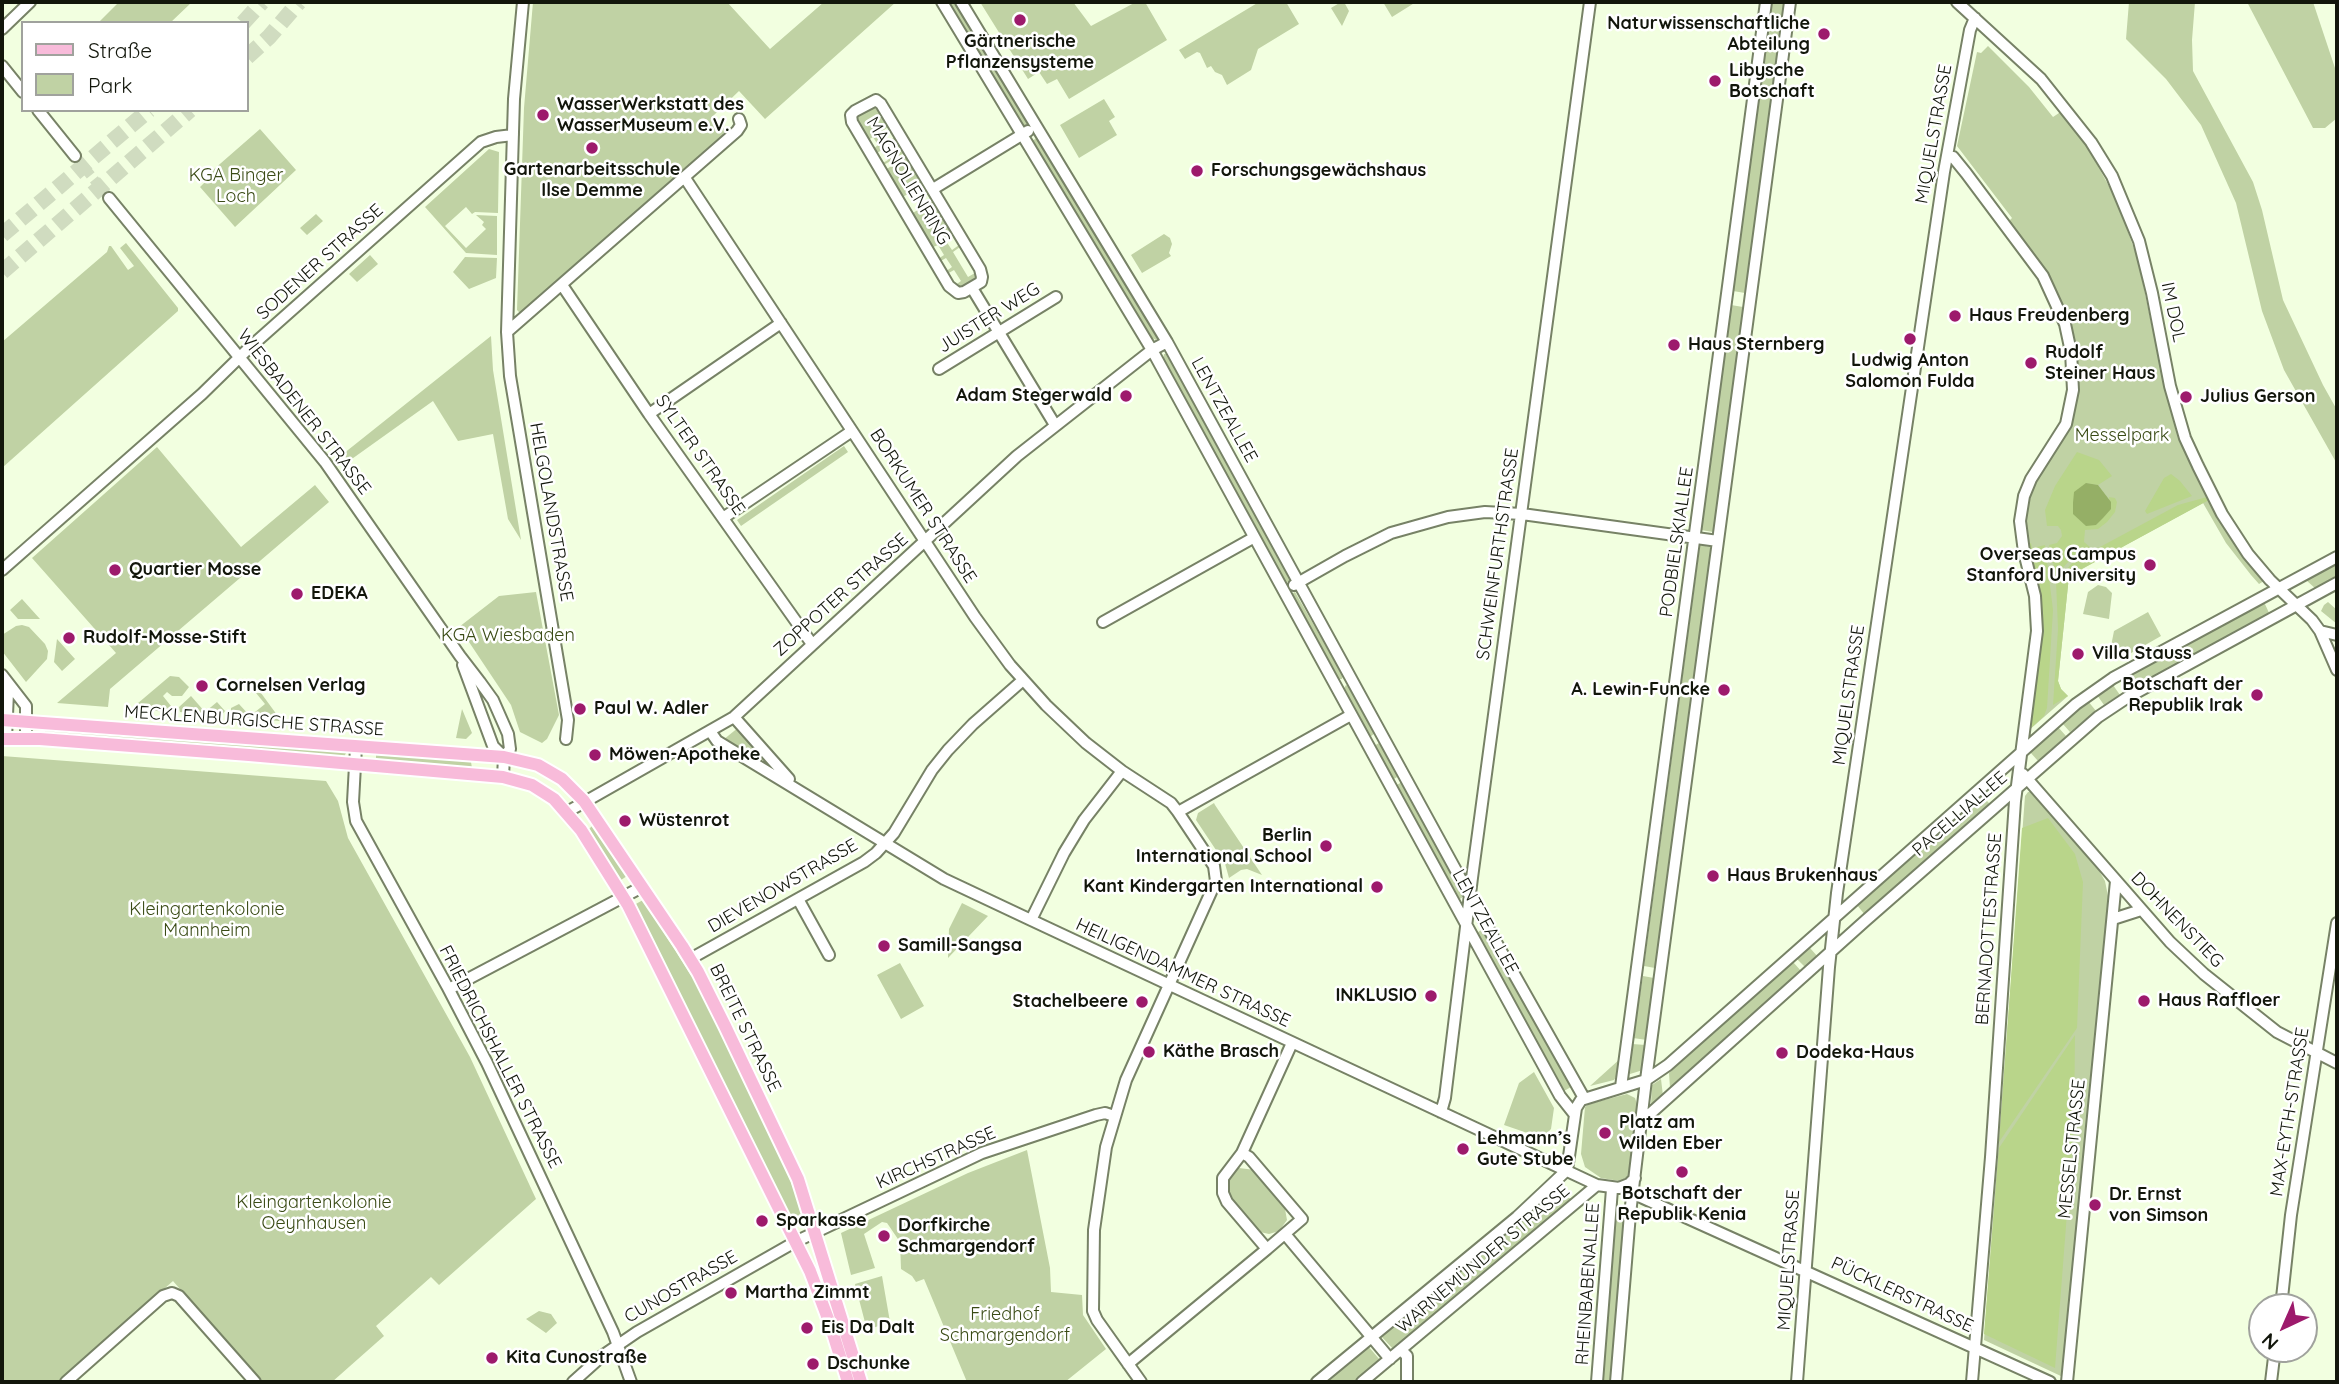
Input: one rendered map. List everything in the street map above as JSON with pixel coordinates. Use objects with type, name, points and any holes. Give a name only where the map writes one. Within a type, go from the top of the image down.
[{"type":"main road","name":"MECKLENBURGISCHE STRASSE","points":[[5,720],[504,757]]},
{"type":"main road","name":"MECKLENBURGISCHE STRASSE","points":[[4,739],[503,777]]},
{"type":"main road","name":"BREITE STRASSE","points":[[504,757],[549,770],[574,789],[690,958],[779,1137],[797,1179],[861,1382]]},
{"type":"main road","points":[[503,777],[523,782],[544,792],[567,813],[624,896],[819,1293],[848,1382]]},
{"type":"street","points":[[2,29],[30,2]]},
{"type":"street","name":"HELGOLANDSTRASSE","points":[[523,2],[514,99],[507,332],[510,376],[568,720],[566,739]]},
{"type":"street","name":"LENTZEALLEE","points":[[942,2],[1152,350],[1560,1096],[1575,1115]]},
{"type":"street","name":"LENTZEALLEE","points":[[961,2],[1167,342],[1470,896],[1584,1098]]},
{"type":"street","name":"SCHWEINFURTHSTRASSE","points":[[1441,1112],[1445,1098],[1590,2]]},
{"type":"street","name":"PODBIELSKIALLEE","points":[[1621,1087],[1766,2]]},
{"type":"street","points":[[1646,1080],[1584,1098],[1578,1104],[1567,1170],[1597,1185],[1612,1189],[1629,1189],[1635,1178],[1790,2]]},
{"type":"street","name":"IM DOL","points":[[1958,2],[2041,79],[2091,142],[2112,176],[2139,241],[2170,386],[2185,438],[2197,466],[2230,528],[2248,554],[2320,631]]},
{"type":"street","name":"MIQUELSTRASSE","points":[[1797,1382],[1834,919],[1947,156],[1970,30],[1975,18]]},
{"type":"street","points":[[2,66],[21,90]]},
{"type":"street","name":"MAGNOLIENRING","points":[[876,100],[880,104],[933,189],[980,269],[982,277],[981,282],[972,288],[958,293],[949,286],[852,122],[851,116],[855,111],[871,101],[876,100]]},
{"type":"street","points":[[40,112],[75,156]]},
{"type":"street","points":[[507,332],[737,131],[741,125],[739,119]]},
{"type":"street","points":[[1022,134],[1036,126]]},
{"type":"street","name":"MAGNOLIENRING","points":[[933,189],[1022,134]]},
{"type":"street","name":"SODENER STRASSE","points":[[2,570],[481,142],[496,136],[513,135]]},
{"type":"street","name":"BERNADOTTESTRASSE","points":[[1947,156],[1952,157],[1966,173],[2043,276],[2065,324],[2071,352],[2073,390],[2066,424],[2031,479],[2024,496],[2020,521],[2024,552],[2035,596],[2037,631],[2021,752],[2023,774],[2017,788],[1972,1382]]},
{"type":"street","name":"BORKUMER STRASSE","points":[[685,178],[981,626],[1023,680],[1076,734],[1122,771],[1171,803],[1214,866],[1216,881],[1126,1080],[1106,1147],[1098,1192],[1093,1252],[1093,1311],[1141,1382]]},
{"type":"street","name":"WIESBADENER STRASSE","points":[[109,198],[335,476],[481,682],[508,734],[510,749],[504,757],[503,777]]},
{"type":"street","name":"SYLTER STRASSE","points":[[562,285],[649,414],[812,644]]},
{"type":"street","points":[[972,288],[1055,425]]},
{"type":"street","name":"JUISTER WEG","points":[[939,369],[1056,297]]},
{"type":"street","points":[[1727,298],[1750,302]]},
{"type":"street","points":[[649,414],[781,323]]},
{"type":"street","points":[[1152,350],[1167,342]]},
{"type":"street","name":"ZOPPOTER STRASSE","points":[[567,813],[734,717],[1017,456],[1152,350]]},
{"type":"street","points":[[723,518],[852,431]]},
{"type":"street","points":[[1283,592],[1369,544],[1419,524],[1485,512],[1522,514],[1718,541]]},
{"type":"street","points":[[1103,622],[1253,538]]},
{"type":"street","name":"PACELLIALLEE","points":[[1646,1080],[1668,1065],[2090,693],[2337,557]]},
{"type":"street","name":"PACELLIALLEE","points":[[2023,774],[2128,697],[2337,583]]},
{"type":"street","points":[[2320,631],[2337,635]]},
{"type":"street","points":[[2320,631],[2337,670]]},
{"type":"street","name":"WIESBADENER STRASSE","points":[[460,656],[493,746],[504,757]]},
{"type":"street","points":[[2,675],[8,692],[4,739]]},
{"type":"street","points":[[2,675],[26,706],[26,739]]},
{"type":"street","points":[[1335,686],[1350,678]]},
{"type":"street","points":[[2113,678],[2128,697]]},
{"type":"street","name":"DIEVENOWSTRASSE","points":[[690,958],[864,862],[886,843],[897,829],[932,770],[948,750],[1023,680]]},
{"type":"street","points":[[2090,693],[2104,713]]},
{"type":"street","points":[[1178,812],[1351,715]]},
{"type":"street","name":"HEILIGENDAMMER STRASSE","points":[[734,717],[795,786]]},
{"type":"street","name":"HEILIGENDAMMER STRASSE","points":[[710,731],[717,741],[944,879],[1167,986],[1567,1170]]},
{"type":"street","points":[[1367,744],[1382,736]]},
{"type":"street","name":"FRIEDRICHSHALLER STRASSE","points":[[356,747],[353,802],[356,821],[449,989],[514,1118],[618,1345],[631,1382]]},
{"type":"street","points":[[1031,920],[1064,853],[1084,820],[1122,771]]},
{"type":"street","name":"DOHNENSTIEG","points":[[2023,774],[2141,910],[2204,974],[2277,1032],[2337,1063]]},
{"type":"street","name":"PACELLIALLEE","points":[[1642,1121],[2017,788]]},
{"type":"street","name":"MESSELSTRASSE","points":[[2067,1382],[2116,881]]},
{"type":"street","points":[[449,989],[642,887]]},
{"type":"street","points":[[798,899],[829,955]]},
{"type":"street","points":[[2113,919],[2141,910]]},
{"type":"street","name":"MAX-EYTH-STRASSE","points":[[2283,1293],[2293,1202],[2337,923]]},
{"type":"street","points":[[1637,972],[1660,975]]},
{"type":"street","points":[[1267,1249],[1227,1202],[1223,1194],[1223,1178],[1242,1153],[1292,1043]]},
{"type":"street","name":"KIRCHSTRASSE","points":[[815,1233],[982,1153],[1096,1115],[1105,1113],[1114,1116]]},
{"type":"street","points":[[1128,1364],[1302,1219],[1249,1157],[1242,1153]]},
{"type":"street","name":"WARNEMÜNDER STRASSE","points":[[1317,1382],[1517,1217],[1567,1170]]},
{"type":"street","name":"WARNEMÜNDER STRASSE","points":[[1362,1382],[1597,1185]]},
{"type":"street","name":"RHEINBABENALLEE","points":[[1597,1382],[1612,1189]]},
{"type":"street","name":"PÜCKLERSTRASSE","points":[[1629,1189],[2050,1382]]},
{"type":"street","name":"RHEINBABENALLEE","points":[[1616,1382],[1630,1214],[1629,1189]]},
{"type":"street","name":"CUNOSTRASSE","points":[[573,1382],[618,1345],[815,1233]]},
{"type":"street","points":[[1284,1234],[1372,1337]]},
{"type":"street","points":[[66,1382],[163,1296],[172,1293],[180,1296],[255,1382]]},
{"type":"street","name":"WARNEMÜNDER STRASSE","points":[[1372,1337],[1390,1359]]},
{"type":"street","points":[[1401,1350],[1407,1356],[1407,1382]]},
{"type":"street","points":[[2271,1382],[2273,1363]]},
{"type":"green space","points":[[119,2],[192,2],[172,21],[100,21]]},
{"type":"green space","name":"Gartenarbeitsschule Ilse Demme","points":[[533,2],[727,2],[770,49],[824,2],[896,2],[765,119],[739,91],[713,116],[725,130],[723,135],[523,316],[517,310],[524,108]]},
{"type":"green space","points":[[948,2],[957,2],[1031,125],[1025,129]]},
{"type":"green space","points":[[980,2],[1073,2],[1091,26],[1136,2],[1145,2],[1167,40],[1069,99],[1057,79],[1047,84],[1039,72],[1028,79]]},
{"type":"green space","points":[[1259,2],[1286,2],[1299,24],[1258,49],[1251,70],[1227,85],[1222,75],[1215,72],[1211,66],[1207,68],[1200,53],[1185,59],[1179,50]]},
{"type":"green space","points":[[1344,2],[1349,11],[1342,26],[1331,8]]},
{"type":"green space","points":[[1383,2],[1416,2],[1392,17]]},
{"type":"green space","points":[[1772,2],[1784,2],[1745,293],[1733,291]]},
{"type":"green space","points":[[2129,2],[2195,2],[2193,71],[2253,182],[2283,300],[2337,410],[2337,464],[2284,370],[2262,311],[2236,203],[2201,125],[2166,79],[2126,39]]},
{"type":"green space","points":[[2247,2],[2313,2],[2337,74],[2337,118],[2325,128],[2313,128]]},
{"type":"green space","name":"Messelpark","points":[[1988,46],[2029,87],[2053,117],[2062,111],[2087,146],[2117,201],[2138,260],[2165,389],[2185,450],[2225,529],[2264,581],[2259,584],[2251,575],[2226,543],[2203,503],[2069,576],[2058,681],[2068,696],[2028,731],[2042,629],[2039,591],[2025,523],[2028,498],[2035,480],[2069,424],[2067,319],[2047,272],[2008,222],[2012,218],[1957,146],[1977,52],[1981,53]]},
{"type":"green space","points":[[1104,99],[1115,117],[1109,121],[1117,135],[1079,158],[1060,125]]},
{"type":"green space","points":[[873,107],[879,111],[888,127],[881,132],[887,142],[895,137],[896,140],[889,145],[895,155],[902,151],[904,153],[882,166],[881,164],[888,160],[882,150],[875,154],[872,150],[878,145],[873,137],[867,141],[856,122],[856,117]]},
{"type":"green space","name":"KGA Binger Loch","points":[[260,129],[296,170],[235,227],[200,187],[207,180],[205,177]]},
{"type":"green space","points":[[1038,137],[1158,337],[1156,340],[1150,337],[1032,141]]},
{"type":"green space","points":[[489,149],[499,152],[498,213],[472,214],[466,207],[445,226],[466,248],[486,229],[482,225],[484,222],[476,215],[497,216],[497,255],[466,253],[425,207]]},
{"type":"green space","points":[[906,157],[923,185],[901,198],[885,170]]},
{"type":"green space","points":[[933,201],[953,235],[946,241],[952,250],[959,245],[953,252],[968,277],[975,273],[976,280],[963,289],[954,286],[961,281],[954,270],[947,274],[945,272],[952,267],[946,258],[939,262],[938,259],[944,255],[938,245],[931,248],[911,214]]},
{"type":"green space","points":[[316,214],[323,221],[307,235],[300,228]]},
{"type":"green space","points":[[1164,234],[1170,238],[1172,244],[1169,253],[1171,256],[1142,273],[1131,255]]},
{"type":"green space","points":[[126,243],[178,311],[2,468],[2,342],[107,252],[109,246],[128,270],[134,266],[120,248]]},
{"type":"green space","points":[[370,255],[378,264],[357,282],[349,274]]},
{"type":"green space","points":[[465,257],[497,258],[496,278],[469,289],[453,272]]},
{"type":"green space","points":[[1731,305],[1743,307],[1713,532],[1701,530]]},
{"type":"green space","points":[[491,336],[493,370],[521,540],[508,519],[493,434],[458,441],[433,401],[349,461],[343,454]]},
{"type":"green space","points":[[1164,354],[1168,354],[1290,580],[1285,584],[1163,359]]},
{"type":"green space","points":[[844,446],[848,452],[741,526],[737,520]]},
{"type":"green space","points":[[157,447],[241,547],[315,485],[329,502],[110,689],[108,707],[57,703],[116,653],[32,558]]},
{"type":"green space","points":[[1700,545],[1711,547],[1655,968],[1644,966]]},
{"type":"green space","points":[[2337,563],[2337,579],[2317,590],[2306,580]]},
{"type":"green space","points":[[2098,585],[2106,587],[2112,593],[2109,619],[2083,614],[2088,592]]},
{"type":"green space","name":"KGA Wiesbaden","points":[[536,592],[559,715],[547,739],[542,743],[520,732],[511,705],[459,627],[499,596]]},
{"type":"green space","points":[[1295,592],[1343,676],[1342,679],[1336,679],[1291,594]]},
{"type":"green space","points":[[22,599],[40,619],[18,619],[10,610]]},
{"type":"green space","points":[[2264,602],[2270,615],[2128,691],[2120,680]]},
{"type":"green space","points":[[2328,602],[2337,610],[2337,624],[2321,611]]},
{"type":"green space","points":[[2148,612],[2161,636],[2119,660],[2111,646],[2114,631]]},
{"type":"green space","points":[[22,625],[29,627],[48,651],[47,659],[26,682],[2,651],[2,635]]},
{"type":"green space","points":[[57,639],[75,659],[62,671],[54,662]]},
{"type":"green space","points":[[170,676],[179,677],[189,687],[182,696],[172,696],[167,692],[163,696],[171,706],[169,712],[131,709]]},
{"type":"green space","points":[[1346,685],[1350,687],[1375,733],[1370,737],[1343,690]]},
{"type":"green space","points":[[2113,685],[2120,695],[2104,705],[2097,695]]},
{"type":"green space","points":[[256,693],[261,693],[279,721],[231,716],[231,708],[239,704],[250,716],[265,704]]},
{"type":"green space","points":[[191,696],[205,712],[217,702],[225,711],[221,716],[180,712],[179,707]]},
{"type":"green space","points":[[2088,701],[2096,711],[2070,732],[2062,723]]},
{"type":"green space","points":[[462,709],[472,733],[466,739],[456,738]]},
{"type":"green space","points":[[739,727],[766,756],[760,763],[723,740]]},
{"type":"green space","points":[[2058,727],[2066,736],[2038,761],[2030,752]]},
{"type":"green space","points":[[45,729],[346,753],[344,757],[45,735]]},
{"type":"green space","points":[[1379,743],[1399,776],[1392,780],[1374,746]]},
{"type":"green space","points":[[376,754],[471,762],[472,768],[376,760]]},
{"type":"green space","points":[[2,756],[326,781],[338,801],[348,838],[470,1057],[536,1199],[439,1285],[431,1277],[376,1326],[384,1336],[332,1382],[261,1382],[173,1281],[59,1382],[2,1382]]},
{"type":"green space","points":[[1402,782],[1464,896],[1460,899],[1395,786]]},
{"type":"green space","points":[[2032,792],[2097,867],[2105,881],[2109,901],[2063,1377],[1984,1340],[2025,796]]},
{"type":"green space","points":[[1981,795],[1990,804],[1865,915],[1857,905]]},
{"type":"green space","points":[[1214,803],[1262,875],[1247,869],[1229,878],[1224,860],[1226,858],[1223,854],[1220,856],[1196,820],[1198,813]]},
{"type":"green space","points":[[593,825],[627,876],[621,880],[589,829]]},
{"type":"green space","points":[[643,900],[701,991],[784,1163],[804,1218],[793,1223],[634,905]]},
{"type":"green space","points":[[962,903],[988,916],[948,958],[949,929]]},
{"type":"green space","points":[[1482,929],[1571,1087],[1564,1091],[1477,933]]},
{"type":"green space","points":[[1810,948],[1818,957],[1806,968],[1797,959]]},
{"type":"green space","points":[[1793,962],[1802,972],[1670,1088],[1669,1073]]},
{"type":"green space","points":[[900,963],[924,1006],[901,1019],[877,975]]},
{"type":"green space","points":[[1643,976],[1654,978],[1647,1040],[1633,1038]]},
{"type":"green space","points":[[1632,1044],[1646,1045],[1643,1070],[1630,1074]]},
{"type":"green space","points":[[1621,1058],[1614,1080],[1590,1086]]},
{"type":"green space","points":[[1534,1072],[1554,1108],[1551,1129],[1542,1138],[1504,1125],[1519,1083]]},
{"type":"green space","points":[[1661,1079],[1663,1096],[1651,1105],[1652,1085]]},
{"type":"green space","points":[[1627,1094],[1635,1098],[1638,1107],[1631,1172],[1620,1181],[1601,1178],[1585,1167],[1581,1154],[1585,1107]]},
{"type":"green space","name":"Friedhof Schmargendorf","points":[[1027,1150],[1050,1268],[1051,1292],[1082,1295],[1083,1315],[1106,1349],[1065,1382],[967,1382],[924,1279],[916,1282],[901,1269],[900,1242],[887,1223],[882,1222],[864,1234],[875,1268],[851,1275],[841,1233],[968,1173]]},
{"type":"green space","points":[[1239,1168],[1255,1170],[1285,1209],[1287,1220],[1279,1231],[1269,1234],[1260,1232],[1230,1199],[1226,1181],[1232,1172]]},
{"type":"green space","points":[[1555,1192],[1574,1200],[1393,1349],[1381,1336]]},
{"type":"green space","points":[[1616,1210],[1625,1213],[1611,1382],[1602,1382]]},
{"type":"green space","points":[[882,1276],[890,1322],[867,1330],[855,1284]]},
{"type":"green space","points":[[539,1311],[551,1314],[557,1323],[546,1333],[526,1319]]},
{"type":"green space","points":[[1368,1346],[1380,1360],[1353,1382],[1324,1382]]},
{"type":"shaded area","points":[[2077,452],[2099,460],[2112,476],[2098,485],[2086,483],[2096,525],[2110,509],[2109,497],[2115,498],[2117,502],[2115,512],[2107,522],[2098,529],[2085,530],[2084,542],[2090,547],[2071,559],[2056,575],[2049,545],[2057,543],[2062,536],[2061,530],[2058,526],[2047,526],[2045,510],[2055,486]]},
{"type":"shaded area","points":[[2171,474],[2192,496],[2147,514],[2145,511],[2164,478]]},
{"type":"shaded area","points":[[2086,483],[2098,485],[2111,502],[2111,509],[2096,525],[2086,526],[2073,514],[2074,492]]},
{"type":"shaded area","points":[[2207,497],[2209,500],[2069,576],[2058,681],[2068,696],[2053,705],[2058,629],[2056,581],[2074,561],[2178,505]]},
{"type":"shaded area","points":[[2031,543],[2032,548],[2045,545],[2053,610],[2047,708],[2044,716],[2028,731],[2042,639],[2042,611],[2028,544]]},
{"type":"shaded area","points":[[2048,818],[2075,854],[2083,882],[2077,1028],[1999,1142],[2022,828]]},
{"type":"shaded area","points":[[2075,1035],[2074,1123],[2055,1368],[1984,1334],[1999,1148]]},
{"type":"tunnel","points":[[245,21],[262,2]]},
{"type":"tunnel","points":[[248,56],[269,37],[299,2]]},
{"type":"tunnel","points":[[2,235],[147,112]]},
{"type":"tunnel","points":[[2,272],[188,112]]},
{"type":"tunnel","points":[[75,156],[109,198]]},
{"type":"place","name":"Gärtnerische Pflanzensysteme","points":[[1020,20]]},
{"type":"place","name":"Naturwissenschaftliche Abteilung","points":[[1824,34]]},
{"type":"place","name":"Libysche Botschaft","points":[[1715,81]]},
{"type":"place","name":"WasserWerkstatt des WasserMuseum e.V.","points":[[543,115]]},
{"type":"place","name":"Gartenarbeitsschule Ilse Demme","points":[[592,148]]},
{"type":"place","name":"Forschungsgewächshaus","points":[[1197,171]]},
{"type":"place","name":"Haus Freudenberg","points":[[1955,316]]},
{"type":"place","name":"Ludwig Anton Salomon Fulda","points":[[1910,339]]},
{"type":"place","name":"Haus Sternberg","points":[[1674,345]]},
{"type":"place","name":"Rudolf Steiner Haus","points":[[2031,363]]},
{"type":"place","name":"Adam Stegerwald","points":[[1126,396]]},
{"type":"place","name":"Julius Gerson","points":[[2186,397]]},
{"type":"place","name":"Overseas Campus Stanford University","points":[[2150,565]]},
{"type":"place","name":"Quartier Mosse","points":[[115,570]]},
{"type":"place","name":"EDEKA","points":[[297,594]]},
{"type":"place","name":"Rudolf-Mosse-Stift","points":[[69,638]]},
{"type":"place","name":"Villa Stauss","points":[[2078,654]]},
{"type":"place","name":"Cornelsen Verlag","points":[[202,686]]},
{"type":"place","name":"A. Lewin-Funcke","points":[[1724,690]]},
{"type":"place","name":"Botschaft der Republik Irak","points":[[2257,695]]},
{"type":"place","name":"Paul W. Adler","points":[[580,709]]},
{"type":"place","name":"Möwen-Apotheke","points":[[595,755]]},
{"type":"place","name":"Wüstenrot","points":[[625,821]]},
{"type":"place","name":"Berlin International School","points":[[1326,846]]},
{"type":"place","name":"Haus Brukenhaus","points":[[1713,876]]},
{"type":"place","name":"Kant Kindergarten International","points":[[1377,887]]},
{"type":"place","name":"Samill-Sangsa","points":[[884,946]]},
{"type":"place","name":"INKLUSIO","points":[[1431,996]]},
{"type":"place","name":"Haus Raffloer","points":[[2144,1001]]},
{"type":"place","name":"Stachelbeere","points":[[1142,1002]]},
{"type":"place","name":"Käthe Brasch","points":[[1149,1052]]},
{"type":"place","name":"Dodeka-Haus","points":[[1782,1053]]},
{"type":"place","name":"Platz am Wilden Eber","points":[[1605,1133]]},
{"type":"place","name":"Lehmann’s Gute Stube","points":[[1463,1149]]},
{"type":"place","name":"Botschaft der Republik Kenia","points":[[1682,1172]]},
{"type":"place","name":"Dr. Ernst von Simson","points":[[2095,1205]]},
{"type":"place","name":"Sparkasse","points":[[762,1221]]},
{"type":"place","name":"Dorfkirche Schmargendorf","points":[[884,1236]]},
{"type":"place","name":"Martha Zimmt","points":[[731,1293]]},
{"type":"place","name":"Eis Da Dalt","points":[[807,1328]]},
{"type":"place","name":"Kita Cunostraße","points":[[492,1358]]},
{"type":"place","name":"Dschunke","points":[[813,1364]]},
{"type":"park label","name":"Kleingartenkolonie Mannheim","points":[[207,920]]},
{"type":"park label","name":"Kleingartenkolonie Oeynhausen","points":[[314,1213]]}]
